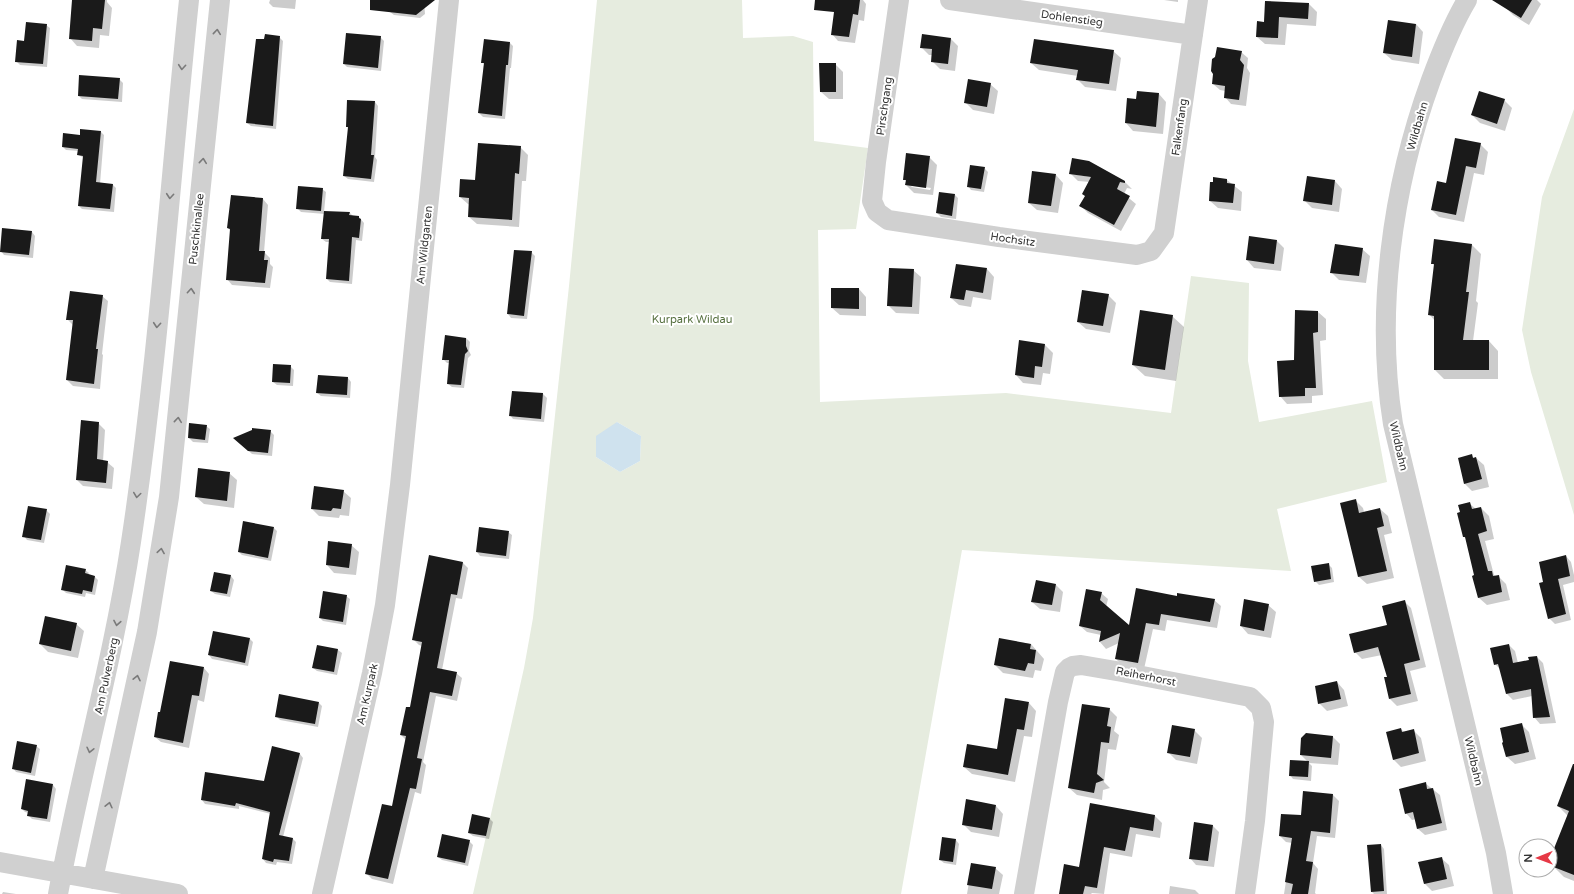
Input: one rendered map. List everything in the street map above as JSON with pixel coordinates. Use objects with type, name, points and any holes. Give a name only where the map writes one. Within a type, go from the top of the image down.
[{"type":"street","name":"Am Pulverberg","points":[[58,894],[117,627],[131,542],[150,396],[188,0]]},
{"type":"street","name":"Puschkinallee","points":[[93,879],[147,632],[169,497],[220,0]]},
{"type":"street","name":"Am Wildgarten","points":[[399,491],[449,0]]},
{"type":"street","name":"Pirschgang","points":[[876,212],[872,201],[876,162],[899,0]]},
{"type":"street","name":"Dohlenstieg","points":[[950,0],[1193,35]]},
{"type":"street","name":"Falkenfang","points":[[1151,251],[1164,233],[1198,0]]},
{"type":"street","name":"Wildbahn","points":[[1467,0],[1440,56],[1425,97],[1398,198],[1393,228],[1386,322],[1388,387],[1393,424],[1496,853],[1503,894]]},
{"type":"street","name":"Hochsitz","points":[[876,212],[888,220],[999,237],[1137,255],[1151,251]]},
{"type":"street","name":"Am Kurpark","points":[[322,894],[376,655],[385,605],[399,491]]},
{"type":"street","name":"Reiherhorst","points":[[1024,894],[1058,702],[1065,672],[1073,666],[1081,665],[1250,697],[1261,708],[1264,722],[1260,770],[1245,894]]},
{"type":"street","points":[[0,862],[178,894]]},
{"type":"green space","name":"Kurpark Wildau","points":[[597,0],[742,0],[743,38],[793,36],[813,42],[814,141],[868,148],[856,229],[818,230],[820,402],[1006,393],[1171,413],[1191,276],[1249,283],[1248,361],[1259,422],[1372,401],[1387,482],[1277,509],[1291,571],[962,550],[901,894],[473,894],[524,668],[533,618],[569,286]],"holes":[[[617,422],[641,436],[640,461],[620,472],[596,457]]]},
{"type":"green space","points":[[1574,109],[1574,515],[1531,372],[1522,330],[1542,197]]},
{"type":"water","points":[[617,422],[641,436],[640,461],[620,472],[596,457],[596,436]]},
{"type":"building","points":[[72,0],[105,0],[102,29],[93,28],[92,41],[69,39]]},
{"type":"building","points":[[370,0],[435,0],[416,15],[370,10]]},
{"type":"building","points":[[815,0],[860,0],[858,15],[853,14],[849,37],[831,35],[834,12],[814,10]]},
{"type":"building","points":[[1492,0],[1532,0],[1521,18]]},
{"type":"building","points":[[1265,1],[1309,3],[1308,19],[1279,17],[1278,38],[1256,37],[1257,21],[1264,22]]},
{"type":"building","points":[[1388,20],[1416,24],[1412,57],[1383,53]]},
{"type":"building","points":[[26,22],[47,24],[43,64],[15,62],[17,40],[24,41]]},
{"type":"building","points":[[346,33],[381,36],[378,68],[343,64]]},
{"type":"building","points":[[265,34],[280,36],[273,126],[246,123],[256,39],[264,39]]},
{"type":"building","points":[[922,34],[951,38],[948,64],[931,62],[932,49],[920,48]]},
{"type":"building","points":[[484,39],[510,42],[508,65],[506,65],[502,116],[478,113],[484,63],[481,63]]},
{"type":"building","points":[[1034,39],[1114,50],[1109,84],[1076,80],[1078,70],[1030,63]]},
{"type":"building","points":[[1217,47],[1242,51],[1240,60],[1244,65],[1239,100],[1224,98],[1225,86],[1212,84],[1212,59],[1215,57]]},
{"type":"building","points":[[819,63],[836,63],[836,92],[820,92]]},
{"type":"building","points":[[79,75],[120,78],[118,99],[78,96]]},
{"type":"building","points":[[968,79],[991,83],[987,107],[964,103]]},
{"type":"building","points":[[1137,91],[1159,93],[1156,127],[1125,123],[1127,98],[1136,99]]},
{"type":"building","points":[[1479,91],[1505,99],[1497,124],[1471,115]]},
{"type":"building","points":[[347,100],[375,101],[371,155],[374,155],[371,179],[343,176],[348,127],[346,127]]},
{"type":"building","points":[[80,129],[101,131],[96,182],[113,184],[110,209],[78,206],[83,156],[77,155],[78,149],[62,147],[63,133],[80,135]]},
{"type":"building","points":[[1455,138],[1481,143],[1476,168],[1466,166],[1456,215],[1431,210],[1437,181],[1446,183]]},
{"type":"building","points":[[478,143],[521,146],[519,174],[515,173],[512,220],[468,217],[469,198],[459,197],[460,179],[475,180]]},
{"type":"building","points":[[906,153],[930,156],[926,188],[905,185],[906,180],[903,180]]},
{"type":"building","points":[[1072,158],[1089,161],[1125,181],[1125,183],[1120,182],[1117,189],[1130,196],[1114,225],[1079,206],[1085,196],[1082,194],[1091,177],[1069,174]]},
{"type":"building","points":[[970,165],[985,167],[981,189],[967,187]]},
{"type":"building","points":[[1032,171],[1056,174],[1051,206],[1028,203]]},
{"type":"building","points":[[1307,176],[1335,180],[1332,205],[1303,201]]},
{"type":"building","points":[[1213,177],[1227,179],[1227,183],[1235,184],[1233,203],[1209,201],[1210,182],[1213,182]]},
{"type":"building","points":[[298,186],[323,188],[321,211],[296,209]]},
{"type":"building","points":[[939,192],[955,194],[952,216],[936,213]]},
{"type":"building","points":[[231,195],[263,198],[259,251],[265,251],[264,260],[268,260],[265,283],[226,280],[230,229],[227,228]]},
{"type":"building","points":[[324,211],[350,212],[349,215],[359,216],[361,219],[359,238],[352,237],[349,281],[326,279],[329,239],[321,239]]},
{"type":"building","points":[[2,228],[32,231],[29,255],[0,252]]},
{"type":"building","points":[[1249,236],[1277,240],[1274,264],[1246,260]]},
{"type":"building","points":[[1434,239],[1472,244],[1466,292],[1469,292],[1463,340],[1489,340],[1489,370],[1434,370],[1434,316],[1428,315],[1434,264],[1431,264]]},
{"type":"building","points":[[1335,244],[1363,248],[1359,276],[1330,273]]},
{"type":"building","points":[[514,250],[532,251],[524,316],[507,314]]},
{"type":"building","points":[[956,264],[987,268],[983,293],[966,290],[964,300],[950,298]]},
{"type":"building","points":[[889,268],[914,269],[912,307],[887,306]]},
{"type":"building","points":[[831,288],[859,288],[859,309],[831,308]]},
{"type":"building","points":[[1082,290],[1109,294],[1103,326],[1077,322]]},
{"type":"building","points":[[70,291],[103,295],[96,349],[98,349],[94,384],[66,380],[73,320],[66,320]]},
{"type":"building","points":[[1140,310],[1173,315],[1165,370],[1132,365]]},
{"type":"building","points":[[1295,310],[1318,311],[1318,332],[1313,333],[1316,388],[1305,388],[1305,396],[1279,397],[1277,361],[1294,360]]},
{"type":"building","points":[[445,335],[466,338],[466,346],[468,351],[465,354],[461,385],[447,384],[449,360],[442,360]]},
{"type":"building","points":[[1019,340],[1045,344],[1042,367],[1035,366],[1034,378],[1015,375]]},
{"type":"building","points":[[273,364],[291,365],[290,383],[272,382]]},
{"type":"building","points":[[318,375],[348,377],[347,395],[316,393]]},
{"type":"building","points":[[512,391],[543,393],[541,419],[509,416]]},
{"type":"building","points":[[81,420],[99,422],[97,459],[108,461],[106,483],[76,480]]},
{"type":"building","points":[[189,423],[207,425],[205,440],[188,438]]},
{"type":"building","points":[[252,428],[271,430],[268,453],[248,451],[233,438],[252,430]]},
{"type":"building","points":[[1472,454],[1473,458],[1476,457],[1482,479],[1464,484],[1458,458]]},
{"type":"building","points":[[198,468],[230,472],[227,501],[195,497]]},
{"type":"building","points":[[314,486],[344,490],[341,509],[333,508],[331,511],[311,509]]},
{"type":"building","points":[[1356,499],[1359,513],[1380,508],[1384,526],[1377,528],[1387,571],[1358,577],[1340,503]]},
{"type":"building","points":[[1470,502],[1472,509],[1481,507],[1487,531],[1478,534],[1488,571],[1492,571],[1493,576],[1499,575],[1502,592],[1478,598],[1472,576],[1474,575],[1465,537],[1463,537],[1457,513],[1460,512],[1458,505]]},
{"type":"building","points":[[28,506],[47,509],[41,540],[22,537]]},
{"type":"building","points":[[243,521],[274,527],[268,558],[238,552]]},
{"type":"building","points":[[479,527],[509,531],[506,556],[476,552]]},
{"type":"building","points":[[328,541],[352,544],[349,568],[326,565]]},
{"type":"building","points":[[429,555],[463,562],[457,595],[451,594],[437,668],[457,672],[452,696],[430,692],[417,758],[422,759],[416,789],[410,788],[388,879],[365,874],[382,804],[392,806],[406,736],[400,735],[406,707],[410,707],[422,642],[412,640]]},
{"type":"building","points":[[1566,555],[1570,576],[1558,579],[1566,614],[1548,619],[1539,583],[1543,582],[1539,562]]},
{"type":"building","points":[[1329,563],[1331,579],[1314,582],[1311,566]]},
{"type":"building","points":[[66,565],[86,569],[85,573],[95,576],[92,592],[83,590],[82,594],[61,590]]},
{"type":"building","points":[[214,572],[231,575],[227,594],[210,591]]},
{"type":"building","points":[[1036,580],[1056,584],[1052,605],[1031,602]]},
{"type":"building","points":[[1136,588],[1177,596],[1177,593],[1215,599],[1210,622],[1161,614],[1159,625],[1146,623],[1138,663],[1115,659],[1120,633],[1099,642],[1101,631],[1079,626],[1086,589],[1102,592],[1100,600],[1129,625]]},
{"type":"building","points":[[323,591],[347,595],[343,622],[319,618]]},
{"type":"building","points":[[1244,599],[1269,604],[1264,631],[1240,626]]},
{"type":"building","points":[[1405,600],[1420,660],[1404,664],[1411,694],[1389,699],[1384,677],[1387,677],[1378,647],[1354,653],[1349,634],[1387,625],[1382,606]]},
{"type":"building","points":[[45,616],[77,623],[71,651],[39,644]]},
{"type":"building","points":[[213,631],[250,638],[245,663],[208,655]]},
{"type":"building","points":[[999,638],[1031,644],[1030,649],[1036,650],[1034,664],[1028,663],[1025,671],[994,665]]},
{"type":"building","points":[[1509,644],[1513,663],[1529,660],[1528,657],[1537,656],[1550,717],[1533,718],[1531,689],[1506,694],[1498,664],[1494,665],[1490,648]]},
{"type":"building","points":[[317,645],[338,649],[334,672],[312,668]]},
{"type":"building","points":[[170,661],[204,667],[199,696],[192,695],[183,743],[154,737],[158,712],[160,712]]},
{"type":"building","points":[[1337,681],[1341,699],[1318,704],[1315,686]]},
{"type":"building","points":[[279,694],[319,702],[315,724],[275,717]]},
{"type":"building","points":[[1005,698],[1029,702],[1024,730],[1017,729],[1008,775],[963,767],[967,744],[997,749]]},
{"type":"building","points":[[1082,704],[1110,708],[1107,726],[1111,727],[1109,743],[1101,742],[1097,774],[1104,780],[1096,783],[1094,793],[1068,788]]},
{"type":"building","points":[[1522,723],[1529,752],[1506,757],[1500,728]]},
{"type":"building","points":[[1172,725],[1195,729],[1190,757],[1167,753]]},
{"type":"building","points":[[1401,728],[1402,732],[1414,729],[1419,753],[1393,760],[1386,732]]},
{"type":"building","points":[[1306,733],[1333,736],[1331,758],[1300,755],[1301,738]]},
{"type":"building","points":[[17,741],[37,745],[31,773],[12,769]]},
{"type":"building","points":[[272,746],[300,753],[279,835],[293,838],[289,861],[274,859],[273,862],[262,859],[270,812],[236,803],[235,806],[201,800],[205,772],[264,781]]},
{"type":"building","points":[[1290,760],[1309,761],[1308,777],[1289,776]]},
{"type":"building","points":[[1574,764],[1574,875],[1558,869],[1558,838],[1569,811],[1557,806]]},
{"type":"building","points":[[26,779],[53,784],[47,819],[27,816],[28,811],[21,809]]},
{"type":"building","points":[[1426,782],[1427,789],[1433,788],[1442,823],[1417,829],[1413,812],[1405,814],[1399,789]]},
{"type":"building","points":[[1303,791],[1333,794],[1330,833],[1311,831],[1306,861],[1313,862],[1308,894],[1291,894],[1293,884],[1285,882],[1292,838],[1279,836],[1281,814],[1301,815]]},
{"type":"building","points":[[966,799],[996,805],[992,830],[962,825]]},
{"type":"building","points":[[1090,803],[1155,815],[1153,831],[1130,827],[1125,851],[1104,847],[1097,888],[1085,886],[1083,894],[1059,894],[1064,864],[1079,867]]},
{"type":"building","points":[[472,814],[490,818],[486,836],[468,833]]},
{"type":"building","points":[[1194,822],[1213,825],[1208,861],[1189,859]]},
{"type":"building","points":[[442,834],[470,840],[465,863],[437,857]]},
{"type":"building","points":[[942,837],[956,839],[953,862],[939,860]]},
{"type":"building","points":[[1381,844],[1384,891],[1371,892],[1367,845]]},
{"type":"building","points":[[1442,857],[1447,879],[1424,884],[1418,862]]},
{"type":"building","points":[[971,863],[996,867],[992,889],[967,885]]}]
